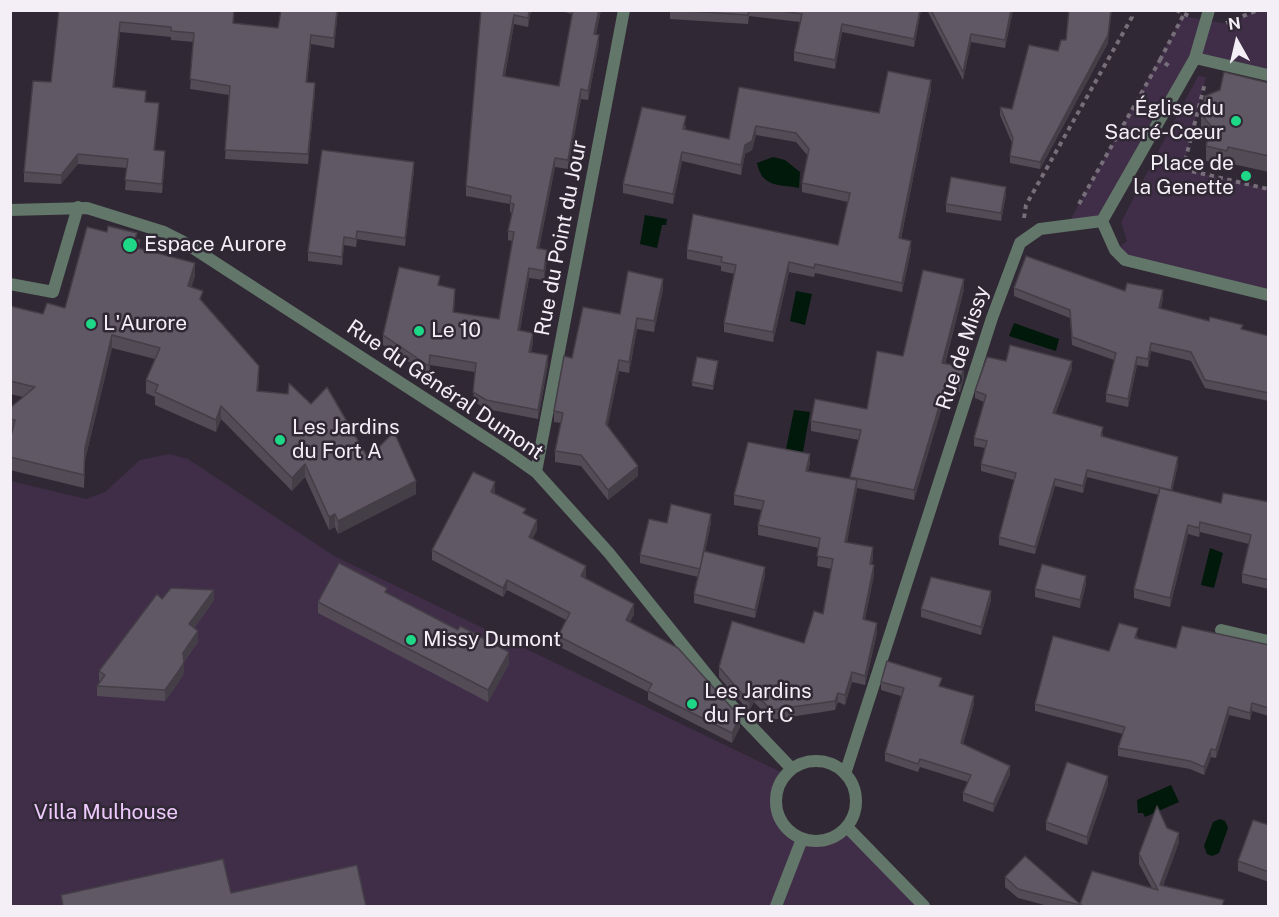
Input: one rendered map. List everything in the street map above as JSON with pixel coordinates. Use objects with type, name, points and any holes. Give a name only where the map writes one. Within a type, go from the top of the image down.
[{"type":"street","name":"Rue du Point du Jour","points":[[536,472],[624,10]]},
{"type":"street","points":[[1102,220],[1195,58],[1209,10]]},
{"type":"street","points":[[1195,58],[1269,75]]},
{"type":"street","name":"Rue du Général Dumont","points":[[10,210],[78,207],[164,232],[182,241],[536,472],[609,553],[732,707],[792,769]]},
{"type":"street","points":[[10,284],[53,292],[78,207]]},
{"type":"street","points":[[1020,243],[1040,229],[1102,220]]},
{"type":"street","points":[[1102,220],[1115,250],[1125,260],[1269,295]]},
{"type":"street","name":"Rue de Missy","points":[[845,774],[992,318],[1020,243]]},
{"type":"street","points":[[1221,630],[1269,641]]},
{"type":"street","points":[[825,762],[845,774],[852,784],[856,806],[847,827],[826,840],[802,838],[782,823],[777,806],[779,786],[792,769],[802,764],[825,762]]},
{"type":"street","points":[[847,827],[924,906]]},
{"type":"street","points":[[776,906],[802,838]]},
{"type":"path","points":[[1020,243],[1026,205],[1132,17],[1132,10]]},
{"type":"path","points":[[1067,226],[1184,16]]},
{"type":"path","points":[[1160,60],[1184,76]]},
{"type":"path","points":[[1183,169],[1206,77]]},
{"type":"path","points":[[1154,163],[1269,189]]},
{"type":"green space","points":[[1258,11],[1268,11],[1268,75],[1195,58],[1102,221],[1067,226],[1183,16],[1228,24]]},
{"type":"green space","points":[[1198,76],[1206,77],[1183,169],[1268,189],[1268,295],[1125,260],[1115,250],[1127,241],[1121,222]]},
{"type":"green space","name":"Villa Mulhouse","points":[[169,454],[188,459],[334,556],[787,775],[778,790],[776,805],[780,819],[788,830],[801,837],[815,839],[831,836],[847,827],[924,906],[11,906],[11,481],[86,499],[105,492],[140,460]]},
{"type":"shaded area","points":[[773,157],[785,160],[800,172],[799,188],[778,185],[763,177],[757,163]]},
{"type":"shaded area","points":[[645,215],[667,219],[666,225],[662,225],[657,248],[640,244]]},
{"type":"shaded area","points":[[796,291],[812,294],[805,325],[790,321]]},
{"type":"shaded area","points":[[1014,323],[1059,339],[1056,351],[1009,336]]},
{"type":"shaded area","points":[[794,410],[810,412],[803,452],[786,449]]},
{"type":"shaded area","points":[[1210,548],[1223,553],[1214,588],[1201,585]]},
{"type":"shaded area","points":[[1171,785],[1179,802],[1145,817],[1143,813],[1138,813],[1137,800]]},
{"type":"shaded area","points":[[1220,819],[1225,821],[1228,828],[1219,853],[1212,856],[1207,854],[1204,846],[1213,822]]},
{"type":"building","points":[[59,10],[234,10],[233,23],[278,28],[281,10],[337,10],[334,38],[311,35],[306,82],[315,83],[308,154],[225,150],[230,86],[190,79],[194,33],[171,31],[171,27],[120,22],[113,87],[146,91],[145,102],[159,103],[154,150],[165,151],[162,184],[125,180],[128,159],[78,154],[61,175],[24,172],[33,81],[51,82]]},
{"type":"building","points":[[481,10],[529,10],[528,18],[514,15],[503,76],[559,86],[573,10],[599,10],[594,34],[599,35],[588,91],[581,89],[568,160],[555,158],[537,248],[547,250],[544,271],[529,268],[518,330],[533,333],[529,352],[548,355],[538,410],[486,400],[473,392],[476,363],[430,355],[429,366],[383,335],[399,267],[440,276],[438,285],[455,289],[453,312],[499,319],[514,232],[508,231],[514,204],[510,203],[511,196],[466,186]]},
{"type":"building","points":[[670,10],[749,10],[748,15]]},
{"type":"building","points":[[774,10],[920,10],[914,39],[842,24],[835,60],[794,52],[802,14]]},
{"type":"building","points":[[931,10],[1011,10],[1005,40],[971,34],[963,72]]},
{"type":"building","points":[[1069,10],[1111,10],[1108,35],[1040,162],[1010,156],[1013,138],[1000,107],[1012,109],[1029,45],[1058,51],[1061,40],[1066,40]]},
{"type":"building","points":[[888,71],[931,80],[899,238],[911,241],[902,283],[815,264],[814,268],[789,262],[773,332],[724,323],[736,265],[721,262],[722,257],[687,250],[693,214],[838,245],[850,193],[802,183],[809,149],[796,133],[756,126],[752,141],[745,145],[741,165],[682,152],[673,194],[623,184],[642,107],[686,116],[683,129],[729,139],[739,87],[879,113]]},
{"type":"building","name":"Église du Sacré-Cœur","points":[[1224,72],[1269,83],[1269,156],[1228,147],[1227,151],[1206,146],[1211,126],[1201,114],[1205,96],[1220,90]]},
{"type":"building","points":[[322,150],[414,162],[405,238],[357,231],[356,239],[344,237],[342,257],[308,252]]},
{"type":"building","points":[[951,177],[1006,187],[1001,213],[946,204]]},
{"type":"building","points":[[108,226],[137,233],[135,239],[140,240],[138,248],[195,263],[188,286],[203,291],[200,299],[259,366],[257,391],[288,394],[289,383],[311,404],[327,387],[368,458],[394,432],[416,481],[338,521],[335,514],[329,517],[305,464],[292,478],[221,406],[216,420],[155,392],[158,385],[146,380],[160,348],[112,335],[85,448],[84,475],[10,457],[10,440],[15,420],[10,419],[10,408],[35,387],[10,381],[10,306],[43,314],[47,303],[65,308],[87,227],[107,232]]},
{"type":"building","points":[[1026,256],[1125,291],[1127,283],[1163,290],[1159,308],[1209,321],[1210,317],[1243,325],[1241,329],[1269,336],[1269,393],[1205,380],[1191,352],[1151,343],[1148,359],[1137,357],[1128,399],[1106,394],[1116,353],[1072,337],[1070,310],[1014,288]]},
{"type":"building","points":[[923,270],[964,279],[942,363],[964,367],[960,381],[948,377],[914,490],[850,477],[861,430],[811,421],[815,399],[867,409],[877,351],[903,356]]},
{"type":"building","points":[[628,271],[663,279],[654,321],[637,318],[629,362],[619,360],[606,424],[638,466],[608,490],[581,455],[555,451],[563,413],[554,411],[564,356],[572,358],[583,307],[620,314]]},
{"type":"building","points":[[1010,345],[1072,361],[1053,413],[1103,427],[1101,436],[1178,457],[1171,490],[1087,470],[1083,486],[1055,479],[1035,547],[999,537],[1016,473],[981,464],[987,441],[974,438],[986,395],[975,391],[987,357],[1006,361]]},
{"type":"building","points":[[697,357],[718,361],[713,386],[692,382]]},
{"type":"building","points":[[748,442],[810,454],[806,471],[857,480],[845,542],[873,547],[870,564],[874,565],[863,619],[877,623],[865,676],[852,672],[845,695],[838,693],[835,701],[771,710],[754,692],[749,702],[719,667],[732,621],[804,643],[814,611],[823,614],[833,559],[817,556],[820,538],[758,525],[764,501],[734,495]]},
{"type":"building","points":[[473,472],[495,482],[491,492],[526,509],[523,513],[537,520],[529,537],[586,566],[581,576],[634,604],[626,620],[678,648],[740,717],[732,733],[648,691],[652,684],[558,636],[570,613],[507,580],[503,588],[432,550]]},
{"type":"building","points":[[1160,488],[1221,503],[1223,493],[1269,502],[1269,580],[1242,574],[1251,535],[1200,522],[1199,528],[1188,525],[1170,598],[1134,589]]},
{"type":"building","points":[[671,504],[711,514],[700,569],[640,555],[649,519],[667,523]]},
{"type":"building","points":[[704,551],[765,567],[755,610],[694,594]]},
{"type":"building","name":"Missy Dumont","points":[[339,563],[387,588],[385,592],[458,630],[460,626],[509,652],[488,690],[318,602]]},
{"type":"building","points":[[1042,564],[1086,576],[1080,600],[1035,589]]},
{"type":"building","points":[[931,577],[991,591],[981,627],[921,609]]},
{"type":"building","points":[[171,588],[214,590],[189,624],[198,631],[183,653],[184,662],[165,690],[97,686],[105,675],[99,671],[157,594],[162,599]]},
{"type":"building","points":[[1119,623],[1138,628],[1135,638],[1176,648],[1182,626],[1269,645],[1269,708],[1252,703],[1250,713],[1229,707],[1216,750],[1211,749],[1204,767],[1190,761],[1118,748],[1125,727],[1035,704],[1053,636],[1109,651]]},
{"type":"building","points":[[887,661],[942,678],[939,686],[974,696],[961,743],[1010,766],[993,804],[963,793],[971,775],[920,759],[918,764],[885,753],[904,688],[881,682]]},
{"type":"building","points":[[1067,762],[1108,776],[1087,837],[1046,822]]},
{"type":"building","points":[[1157,806],[1167,828],[1179,833],[1160,885],[1224,900],[1222,906],[1084,906],[1018,889],[1005,877],[1025,856],[1080,904],[1092,871],[1158,890],[1139,854]]},
{"type":"building","points":[[1253,820],[1269,825],[1269,872],[1238,861]]},
{"type":"building","points":[[223,859],[231,893],[357,865],[366,906],[63,906],[61,895]]},
{"type":"place","name":"Église du Sacré-Cœur","points":[[1236,121]]},
{"type":"place","name":"Place de la Genette","points":[[1246,176]]},
{"type":"place","name":"Espace Aurore","points":[[130,245]]},
{"type":"place","name":"L'Aurore","points":[[91,324]]},
{"type":"place","name":"Le 10","points":[[419,331]]},
{"type":"place","name":"Les Jardins du Fort A","points":[[280,440]]},
{"type":"place","name":"Missy Dumont","points":[[411,640]]},
{"type":"place","name":"Les Jardins du Fort C","points":[[692,704]]}]
